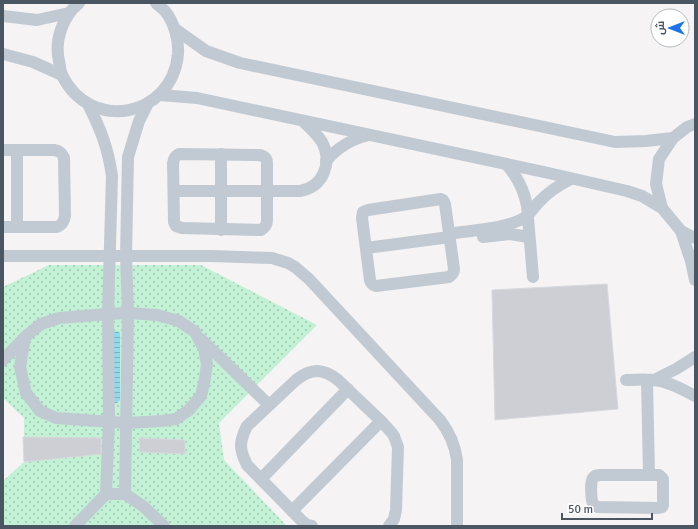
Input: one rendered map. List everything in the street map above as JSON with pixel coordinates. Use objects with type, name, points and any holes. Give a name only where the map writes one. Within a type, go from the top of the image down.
[{"type":"street","points":[[79,3],[70,13],[60,32],[57,54],[62,74],[73,91],[88,104],[103,110],[118,112],[134,109],[148,103],[160,94],[171,81],[177,64],[179,47],[175,29],[165,12],[156,3]]},
{"type":"street","points":[[3,16],[37,20],[70,13]]},
{"type":"street","points":[[175,29],[206,51],[240,63],[615,142],[673,138]]},
{"type":"street","points":[[3,54],[34,62],[62,74]]},
{"type":"street","points":[[160,94],[197,98],[506,164],[627,191],[642,196],[662,208],[681,231],[691,261],[695,280]]},
{"type":"street","points":[[125,494],[128,313],[126,256],[128,157],[139,120],[148,103]]},
{"type":"street","points":[[75,526],[106,494],[109,421],[108,314],[112,176],[105,141],[88,104]]},
{"type":"street","points":[[174,191],[308,190],[317,183],[324,173],[326,154],[319,137],[302,121]]},
{"type":"street","points":[[662,208],[656,184],[660,159],[673,138],[687,127],[695,124]]},
{"type":"street","points":[[326,161],[343,145],[355,139],[369,135]]},
{"type":"street","points":[[3,150],[54,150],[59,151],[64,158],[64,219],[62,224],[57,227],[3,227]]},
{"type":"street","points":[[16,150],[16,227]]},
{"type":"street","points":[[179,154],[259,155],[265,157],[267,160],[268,191],[267,224],[261,230],[221,230],[182,228],[176,226],[174,222],[174,191],[173,163],[174,159],[179,154]]},
{"type":"street","points":[[221,154],[221,230]]},
{"type":"street","points":[[506,164],[518,179],[525,196],[528,215],[532,277]]},
{"type":"street","points":[[366,248],[450,237],[504,226],[528,215],[546,195],[571,179]]},
{"type":"street","points":[[443,200],[445,204],[450,237],[454,273],[449,277],[376,286],[373,285],[370,280],[366,248],[362,215],[363,212],[368,210],[443,200]]},
{"type":"street","points":[[681,231],[695,238]]},
{"type":"street","points":[[450,237],[516,234],[529,237]]},
{"type":"street","points":[[3,256],[211,256],[272,258],[288,264],[309,279],[446,427],[456,452],[457,460],[457,526]]},
{"type":"street","points":[[3,360],[25,337],[41,324],[59,318],[128,313],[157,315],[179,321],[195,332],[269,405]]},
{"type":"street","points":[[25,337],[20,367],[26,393],[40,411],[56,418],[126,423],[176,419],[189,410],[201,396],[207,364],[204,349],[195,332]]},
{"type":"street","points":[[650,380],[676,369],[695,357]]},
{"type":"street","points":[[312,526],[307,525],[302,521],[247,465],[242,456],[240,445],[242,435],[247,426],[296,380],[303,374],[312,371],[322,371],[331,374],[348,389],[381,421],[391,432],[397,442],[396,510],[394,519],[389,526]]},
{"type":"street","points":[[626,380],[650,380],[669,384],[695,396]]},
{"type":"street","points":[[650,380],[650,475]]},
{"type":"street","points":[[261,479],[348,389]]},
{"type":"street","points":[[292,511],[381,421]]},
{"type":"street","points":[[650,475],[660,475],[663,479],[663,505],[660,508],[598,508],[592,503],[593,477],[650,475]]},
{"type":"street","points":[[106,494],[125,494],[143,506],[164,526]]},
{"type":"green space","points":[[49,265],[201,265],[317,325],[219,423],[224,460],[287,526],[3,526],[3,481],[24,462],[24,418],[3,398],[3,287]]},
{"type":"water","points":[[117,331],[120,334],[120,400],[117,403],[114,403],[113,333]]},
{"type":"building","points":[[607,284],[618,409],[495,420],[492,290]]},
{"type":"building","points":[[23,437],[101,438],[101,454],[24,462]]},
{"type":"building","points":[[139,438],[185,440],[185,454],[140,452]]}]
